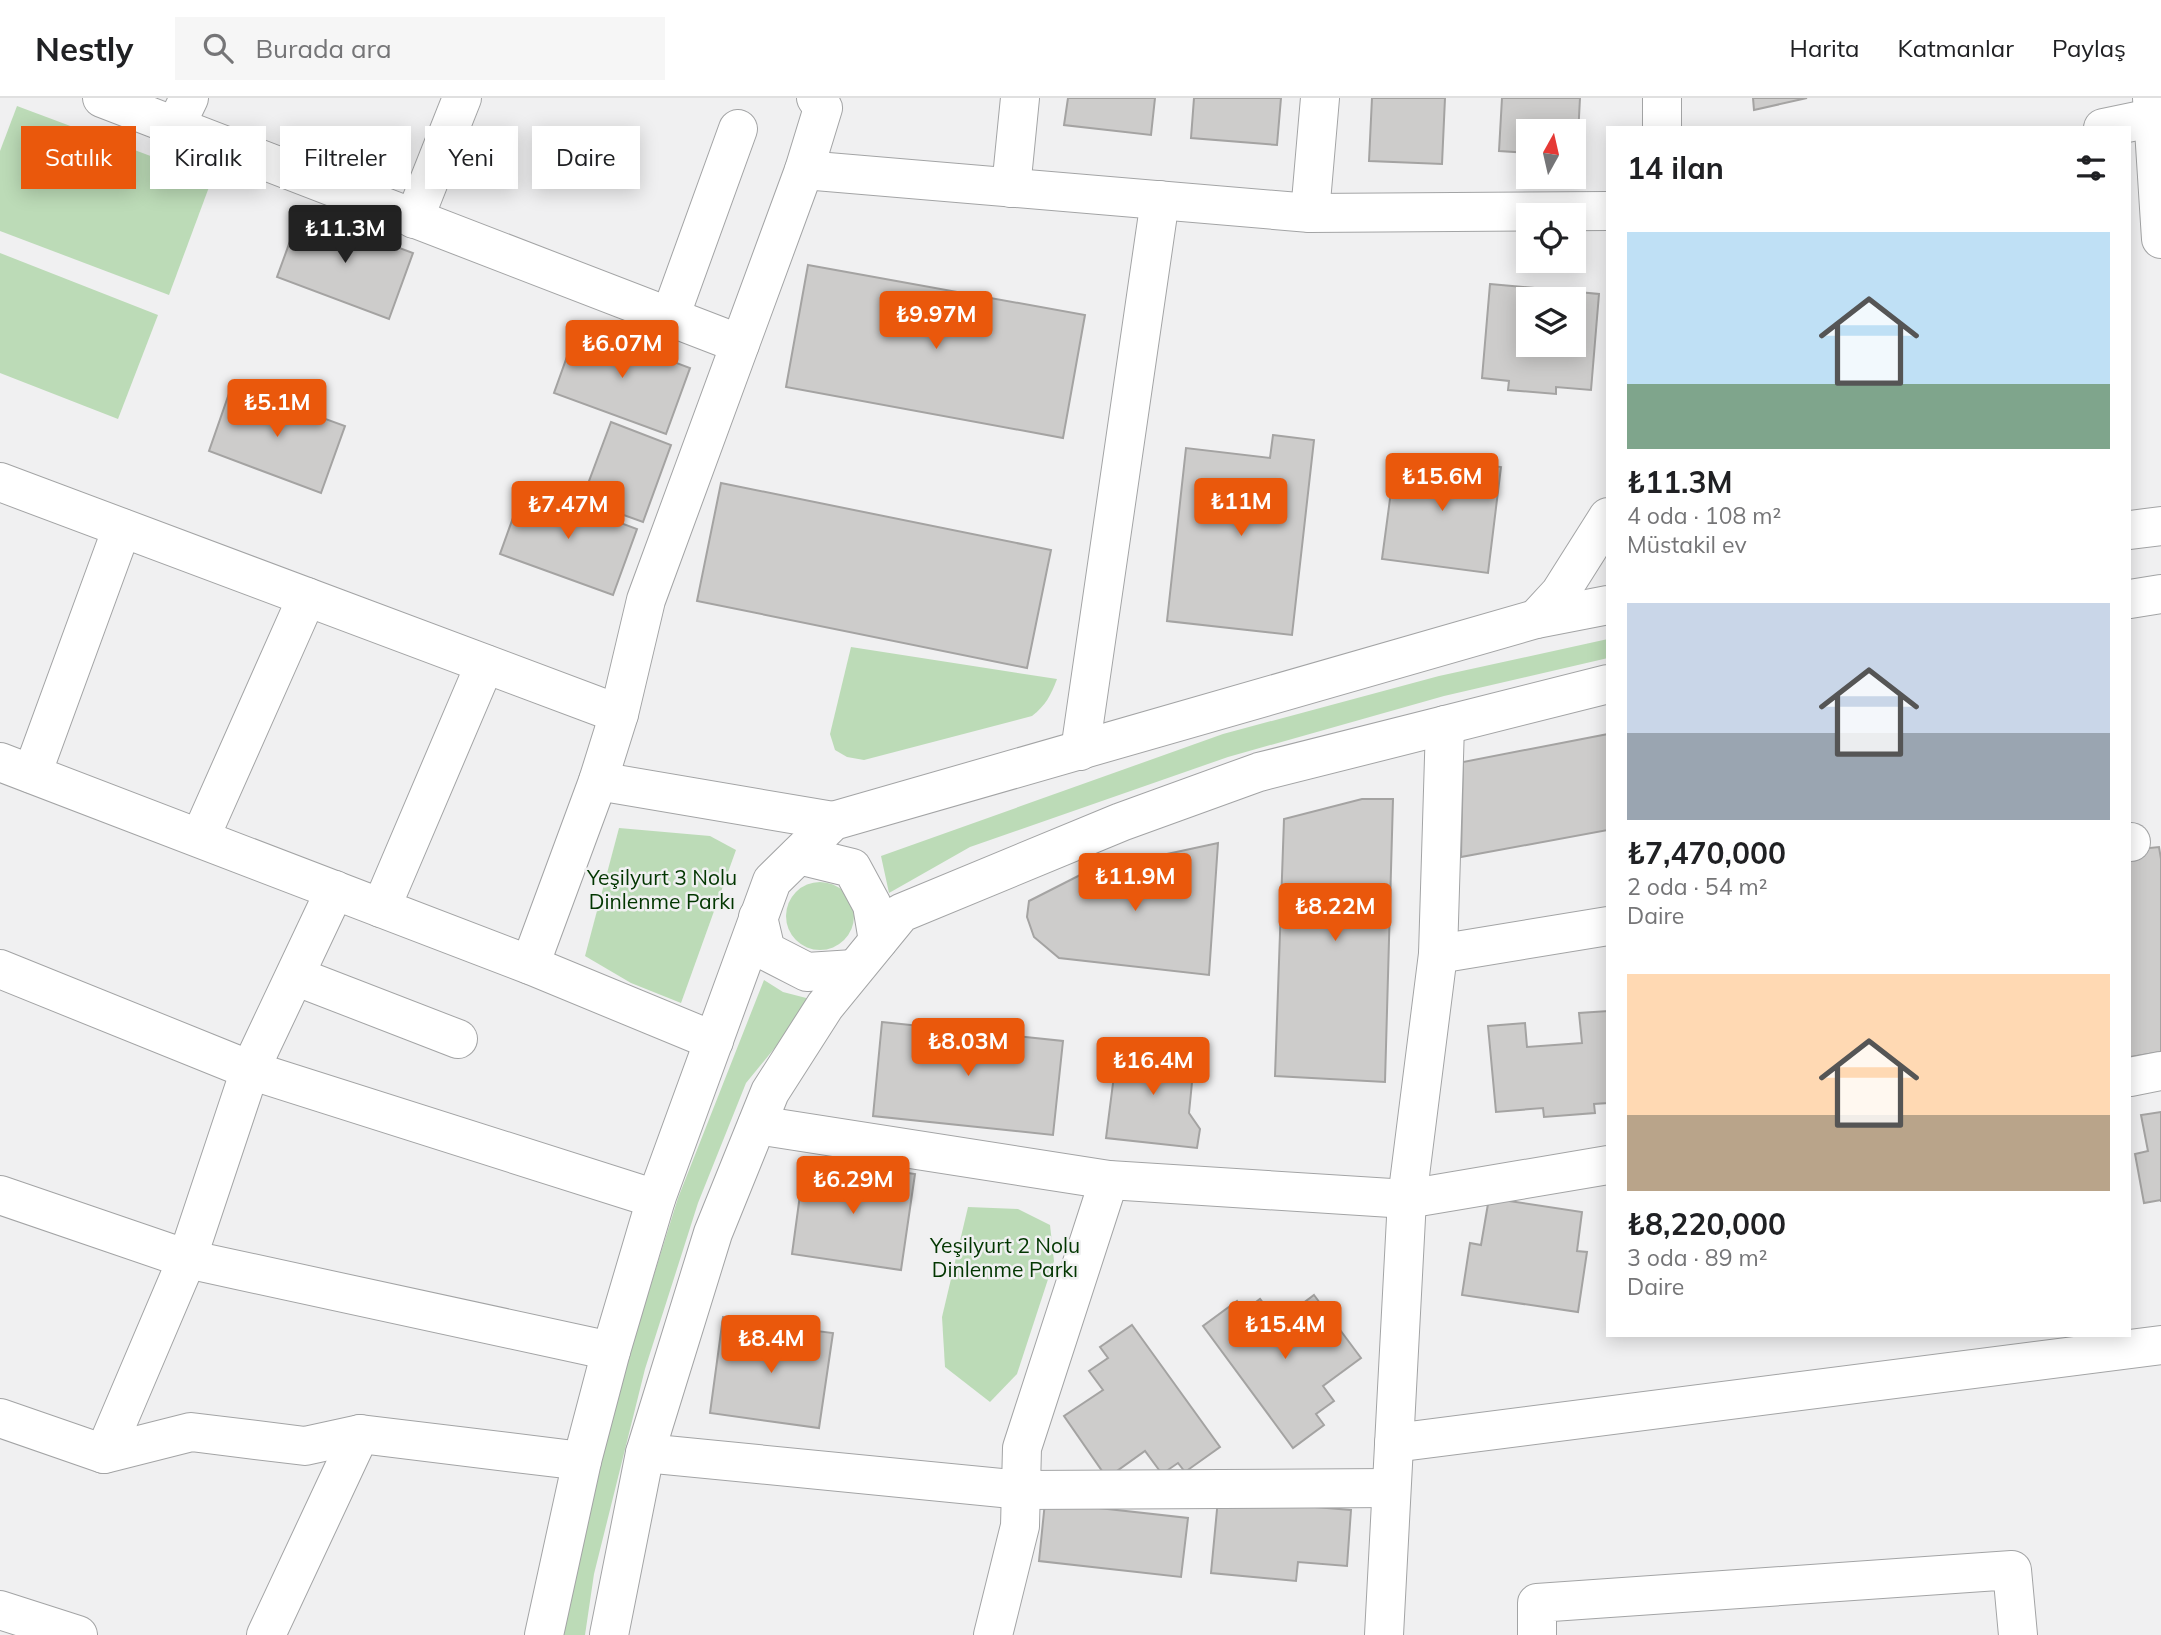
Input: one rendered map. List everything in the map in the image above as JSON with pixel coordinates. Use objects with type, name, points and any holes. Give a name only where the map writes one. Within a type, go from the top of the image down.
[{"type":"street","points":[[102,98],[182,112],[414,219],[740,344]]},
{"type":"street","points":[[414,219],[462,98]]},
{"type":"street","points":[[530,965],[598,781],[619,713],[646,600],[804,170],[823,108],[816,98]]},
{"type":"street","points":[[1011,188],[1020,98]]},
{"type":"street","points":[[1310,213],[1320,98]]},
{"type":"street","points":[[1662,98],[1662,126]]},
{"type":"street","points":[[2109,126],[2155,111],[2161,239]]},
{"type":"street","points":[[670,317],[738,129]]},
{"type":"street","points":[[804,170],[1310,213],[1606,211]]},
{"type":"street","points":[[1080,751],[1160,200]]},
{"type":"street","points":[[0,482],[619,713]]},
{"type":"street","points":[[1535,619],[1560,593],[1606,520]]},
{"type":"street","points":[[2131,530],[2161,526]]},
{"type":"street","points":[[122,528],[16,768],[530,965],[714,1041]]},
{"type":"street","points":[[2131,599],[2161,594]]},
{"type":"street","points":[[200,838],[307,597]]},
{"type":"street","points":[[598,781],[833,821],[1535,619],[1606,605]]},
{"type":"street","points":[[381,908],[485,664]]},
{"type":"street","points":[[609,1635],[645,1453],[713,1233],[770,1092],[825,1006],[901,913],[1121,822],[1259,772],[1606,684]]},
{"type":"street","points":[[1384,1635],[1407,1199],[1438,954],[1445,724]]},
{"type":"street","points":[[544,1635],[582,1461],[656,1199],[772,881],[833,821]]},
{"type":"street","points":[[799,855],[852,868],[872,905],[866,955]]},
{"type":"street","points":[[104,1454],[187,1259],[250,1070],[335,890]]},
{"type":"street","points":[[758,917],[766,951],[807,972],[866,955]]},
{"type":"street","points":[[1438,954],[1606,926]]},
{"type":"street","points":[[0,969],[250,1070],[656,1199]]},
{"type":"street","points":[[295,976],[458,1039]]},
{"type":"street","points":[[2131,1077],[2161,1072]]},
{"type":"street","points":[[757,1125],[1108,1180],[1407,1199],[1606,1165]]},
{"type":"street","points":[[993,1635],[1020,1526],[1022,1448],[1108,1180]]},
{"type":"street","points":[[0,1195],[187,1259],[611,1351]]},
{"type":"street","points":[[1394,1443],[2161,1345]]},
{"type":"street","points":[[0,1418],[104,1454],[191,1432],[305,1446],[360,1434],[582,1461]]},
{"type":"street","points":[[266,1635],[360,1434]]},
{"type":"street","points":[[645,1453],[1021,1490],[1391,1488]]},
{"type":"street","points":[[1536,1635],[1537,1603],[2012,1570],[2018,1635]]},
{"type":"street","points":[[0,1610],[78,1635]]},
{"type":"green space","points":[[17,106],[70,126],[21,126],[21,189],[136,189],[136,151],[150,156],[150,189],[208,189],[169,295],[0,231],[0,151]]},
{"type":"green space","points":[[0,253],[158,315],[118,419],[0,373]]},
{"type":"green space","points":[[1606,639],[1606,658],[1444,696],[1228,757],[970,847],[889,893],[881,856],[1223,734],[1439,676]]},
{"type":"green space","points":[[851,647],[1057,679],[1048,699],[1032,716],[864,760],[847,757],[835,750],[830,734]]},
{"type":"green space","name":"Yeşilyurt 3 Nolu Dinlenme Parkı","points":[[619,828],[710,836],[736,850],[681,1003],[631,983],[585,956]]},
{"type":"green space","points":[[813,882],[827,882],[839,887],[849,897],[854,916],[849,935],[839,945],[827,950],[813,950],[801,945],[791,935],[786,923],[786,909],[791,897],[801,887]]},
{"type":"green space","points":[[764,980],[783,992],[814,1000],[746,1083],[698,1203],[645,1369],[594,1574],[585,1635],[564,1635],[573,1570],[627,1361],[678,1198]]},
{"type":"green space","name":"Yeşilyurt 2 Nolu Dinlenme Parkı","points":[[968,1207],[1018,1209],[1050,1225],[1054,1261],[1017,1374],[990,1402],[945,1367],[942,1317]]},
{"type":"building","points":[[1068,98],[1155,98],[1151,135],[1064,125]]},
{"type":"building","points":[[1194,98],[1281,98],[1277,145],[1191,138]]},
{"type":"building","points":[[1372,98],[1445,98],[1442,164],[1369,161]]},
{"type":"building","points":[[1502,98],[1580,98],[1579,119],[1516,119],[1516,152],[1499,151]]},
{"type":"building","points":[[1753,98],[1807,98],[1754,110]]},
{"type":"building","points":[[301,211],[413,253],[389,319],[277,277]]},
{"type":"building","points":[[808,265],[1085,315],[1063,438],[786,387]]},
{"type":"building","points":[[1490,284],[1523,287],[1516,287],[1516,357],[1586,357],[1586,293],[1599,294],[1591,390],[1556,387],[1556,394],[1508,390],[1509,381],[1482,378]]},
{"type":"building","points":[[578,326],[690,368],[666,434],[554,393]]},
{"type":"building","points":[[232,385],[345,426],[321,493],[209,451]]},
{"type":"building","points":[[611,422],[671,445],[643,522],[582,500]]},
{"type":"building","points":[[1273,435],[1314,440],[1292,635],[1167,621],[1186,448],[1270,458]]},
{"type":"building","points":[[1396,454],[1501,467],[1488,573],[1382,559]]},
{"type":"building","points":[[721,483],[1051,550],[1027,668],[697,601]]},
{"type":"building","points":[[524,487],[637,529],[613,595],[500,554]]},
{"type":"building","points":[[1606,734],[1606,830],[1461,857],[1463,762]]},
{"type":"building","points":[[1362,799],[1393,799],[1385,1082],[1275,1076],[1284,819]]},
{"type":"building","points":[[1218,843],[1209,975],[1059,958],[1034,937],[1027,917],[1029,901],[1088,871]]},
{"type":"building","points":[[2159,847],[2161,859],[2161,1052],[2131,1057],[2131,850]]},
{"type":"building","points":[[1606,1011],[1606,1103],[1594,1104],[1595,1113],[1544,1117],[1543,1108],[1496,1112],[1488,1026],[1525,1023],[1527,1047],[1582,1043],[1579,1013]]},
{"type":"building","points":[[882,1022],[1063,1041],[1053,1135],[873,1116]]},
{"type":"building","points":[[1118,1044],[1195,1052],[1189,1113],[1200,1129],[1197,1148],[1106,1138]]},
{"type":"building","points":[[2161,1112],[2161,1200],[2144,1203],[2135,1154],[2148,1151],[2141,1115]]},
{"type":"building","points":[[805,1158],[847,1164],[844,1183],[872,1187],[875,1168],[915,1174],[901,1270],[792,1254]]},
{"type":"building","points":[[1489,1198],[1582,1212],[1577,1251],[1587,1252],[1578,1312],[1462,1295],[1470,1243],[1481,1245]]},
{"type":"building","points":[[1314,1295],[1361,1358],[1323,1386],[1334,1401],[1316,1414],[1324,1425],[1293,1448],[1203,1326],[1237,1301],[1244,1311],[1260,1299],[1278,1322]]},
{"type":"building","points":[[723,1317],[765,1322],[762,1342],[790,1346],[793,1328],[833,1333],[819,1428],[710,1413]]},
{"type":"building","points":[[1132,1325],[1220,1447],[1185,1472],[1178,1463],[1162,1474],[1145,1451],[1107,1478],[1064,1416],[1103,1390],[1089,1371],[1108,1358],[1100,1347]]},
{"type":"building","points":[[1218,1499],[1351,1510],[1347,1566],[1298,1562],[1296,1581],[1211,1573]]},
{"type":"building","points":[[1045,1502],[1188,1518],[1181,1577],[1039,1561]]}]
